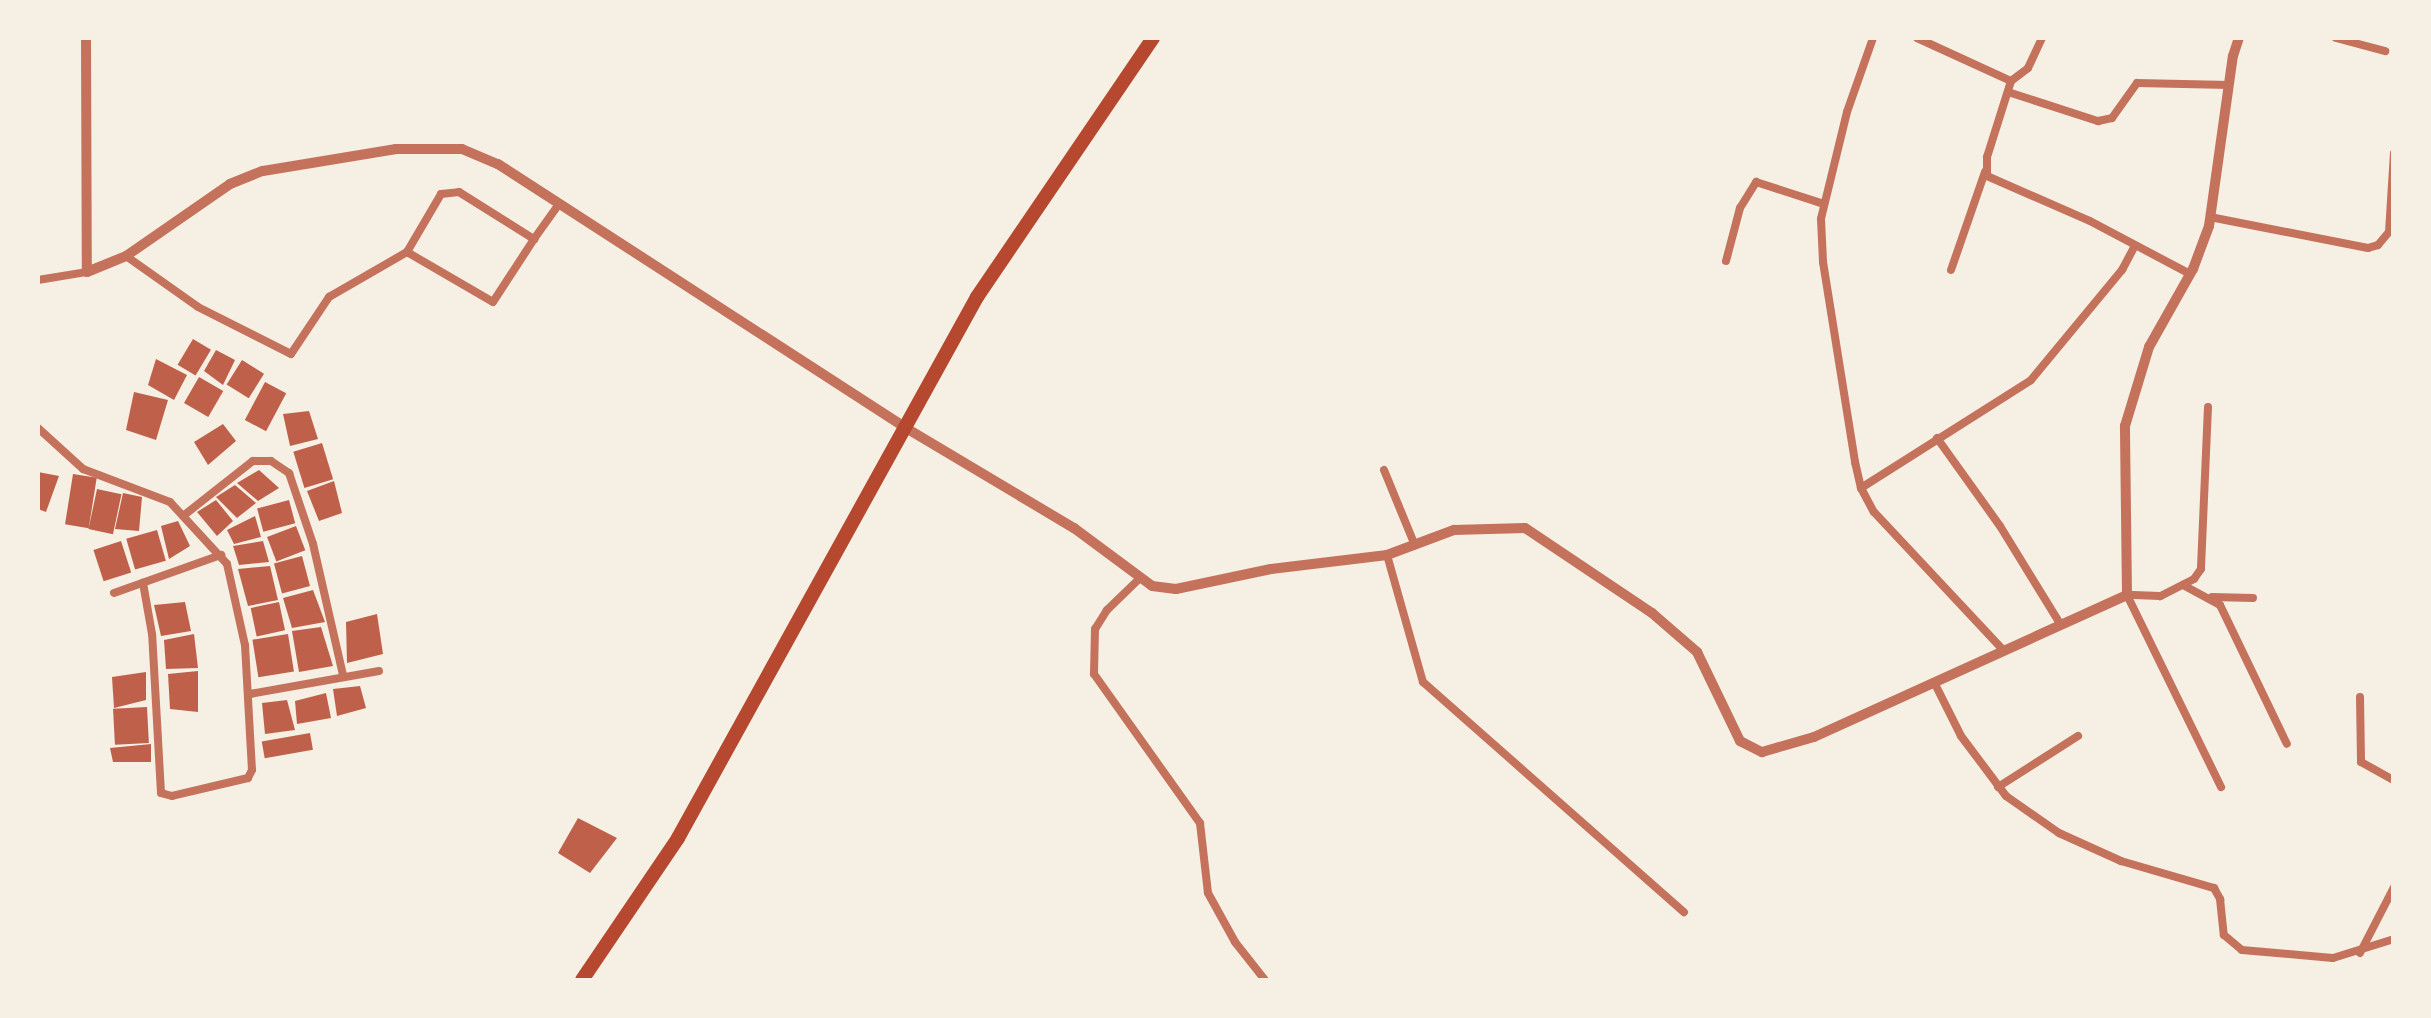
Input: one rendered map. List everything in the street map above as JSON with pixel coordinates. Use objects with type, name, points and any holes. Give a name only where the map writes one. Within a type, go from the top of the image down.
[{"type":"highway","points":[[582,980],[678,838],[977,297],[1153,38]]},
{"type":"street","points":[[87,272],[88,38]]},
{"type":"street","points":[[1873,38],[1847,112],[1824,204],[1823,262],[1861,488],[1884,523],[2002,649]]},
{"type":"street","points":[[1917,38],[2008,81]]},
{"type":"street","points":[[2008,81],[2028,68],[2042,38]]},
{"type":"street","points":[[2221,787],[2128,595],[2125,426],[2149,347],[2190,274],[2210,217],[2229,85],[2240,38]]},
{"type":"street","points":[[2336,38],[2385,51]]},
{"type":"street","points":[[1951,270],[1985,172],[2008,81]]},
{"type":"street","points":[[2008,92],[2098,121],[2112,118],[2137,82],[2229,85]]},
{"type":"street","points":[[38,280],[87,272],[126,256],[230,184],[292,163],[396,149],[462,149],[478,154],[559,204],[906,428],[1074,528],[1139,579],[1176,589],[1271,570],[1387,555],[1414,543],[1477,526],[1518,526],[1534,532],[1652,613],[1697,652],[1740,741],[1762,752],[1814,737],[2128,595],[2154,598],[2184,585],[2201,569],[2208,407]]},
{"type":"street","points":[[2210,217],[2368,248],[2378,245],[2388,232],[2394,153]]},
{"type":"street","points":[[1985,172],[2190,274]]},
{"type":"street","points":[[1726,261],[1740,208],[1756,182],[1824,204]]},
{"type":"street","points":[[126,256],[198,306],[291,354],[329,297],[407,252],[436,197],[451,192],[463,194],[534,239]]},
{"type":"street","points":[[407,252],[493,302],[559,204]]},
{"type":"street","points":[[1861,488],[2031,380],[2122,270],[2134,246]]},
{"type":"street","points":[[38,428],[83,469],[162,498],[220,555],[235,586],[250,694],[250,776],[162,795],[152,634],[144,583]]},
{"type":"street","points":[[1936,438],[2000,526],[2061,626]]},
{"type":"street","points":[[183,516],[253,460],[270,461],[289,473],[314,544],[343,675]]},
{"type":"street","points":[[1384,470],[1414,543]]},
{"type":"street","points":[[114,593],[220,555]]},
{"type":"street","points":[[1387,555],[1423,682],[1684,912]]},
{"type":"street","points":[[1139,579],[1107,610],[1095,629],[1094,674],[1200,823],[1208,893],[1235,942],[1265,980]]},
{"type":"street","points":[[2184,585],[2212,597],[2253,598]]},
{"type":"street","points":[[2212,597],[2240,642],[2287,744]]},
{"type":"street","points":[[250,694],[379,671]]},
{"type":"street","points":[[1934,682],[1961,736],[1998,787],[2059,833],[2121,861],[2214,888],[2220,900],[2224,935],[2242,950],[2305,957],[2360,952],[2394,939]]},
{"type":"street","points":[[2360,697],[2362,762],[2394,780]]},
{"type":"street","points":[[1998,787],[2078,736]]},
{"type":"street","points":[[2360,952],[2394,887]]},
{"type":"building","points":[[193,339],[211,350],[196,376],[178,365]]},
{"type":"building","points":[[216,350],[235,360],[223,385],[204,371]]},
{"type":"building","points":[[156,359],[187,375],[174,400],[148,385]]},
{"type":"building","points":[[242,360],[264,374],[249,398],[227,385]]},
{"type":"building","points":[[199,377],[223,391],[208,417],[184,403]]},
{"type":"building","points":[[265,382],[286,393],[266,431],[245,420]]},
{"type":"building","points":[[134,392],[168,400],[156,440],[126,430]]},
{"type":"building","points":[[309,411],[318,439],[290,446],[283,414]]},
{"type":"building","points":[[223,424],[236,441],[208,465],[194,442]]},
{"type":"building","points":[[322,443],[333,479],[304,488],[293,452]]},
{"type":"building","points":[[259,470],[279,488],[258,501],[237,483]]},
{"type":"building","points":[[38,472],[59,476],[46,512],[38,509]]},
{"type":"building","points":[[73,474],[97,478],[89,528],[65,524]]},
{"type":"building","points":[[334,481],[342,513],[319,521],[307,491]]},
{"type":"building","points":[[235,485],[256,503],[237,518],[216,497]]},
{"type":"building","points":[[97,489],[121,494],[113,534],[88,529]]},
{"type":"building","points":[[123,493],[142,497],[139,531],[115,529]]},
{"type":"building","points":[[216,500],[233,521],[217,536],[197,512]]},
{"type":"building","points":[[289,500],[295,523],[263,532],[257,509]]},
{"type":"building","points":[[255,516],[261,537],[234,544],[227,530]]},
{"type":"building","points":[[178,521],[190,546],[169,559],[161,526]]},
{"type":"building","points":[[296,526],[305,550],[276,561],[267,537]]},
{"type":"building","points":[[157,530],[166,561],[135,570],[126,539]]},
{"type":"building","points":[[121,541],[131,572],[104,581],[93,550]]},
{"type":"building","points":[[263,541],[269,562],[239,565],[233,546]]},
{"type":"building","points":[[302,556],[310,586],[282,593],[274,564]]},
{"type":"building","points":[[270,566],[278,600],[248,606],[238,569]]},
{"type":"building","points":[[313,590],[325,622],[292,628],[283,598]]},
{"type":"building","points":[[185,602],[191,631],[161,636],[154,605]]},
{"type":"building","points":[[279,602],[285,630],[257,636],[251,608]]},
{"type":"building","points":[[377,614],[383,654],[347,663],[346,622]]},
{"type":"building","points":[[321,627],[333,666],[299,672],[292,631]]},
{"type":"building","points":[[194,634],[198,668],[166,669],[164,640]]},
{"type":"building","points":[[288,634],[294,672],[258,677],[252,640]]},
{"type":"building","points":[[198,671],[198,712],[170,709],[168,674]]},
{"type":"building","points":[[146,672],[146,700],[114,708],[112,677]]},
{"type":"building","points":[[360,686],[366,708],[337,716],[333,689]]},
{"type":"building","points":[[326,693],[331,718],[297,724],[295,701]]},
{"type":"building","points":[[287,700],[295,730],[265,734],[262,703]]},
{"type":"building","points":[[147,707],[149,743],[115,745],[113,709]]},
{"type":"building","points":[[310,733],[313,750],[265,758],[262,742]]},
{"type":"building","points":[[151,744],[151,762],[113,762],[110,748]]},
{"type":"building","points":[[578,818],[617,838],[590,873],[558,853]]}]
